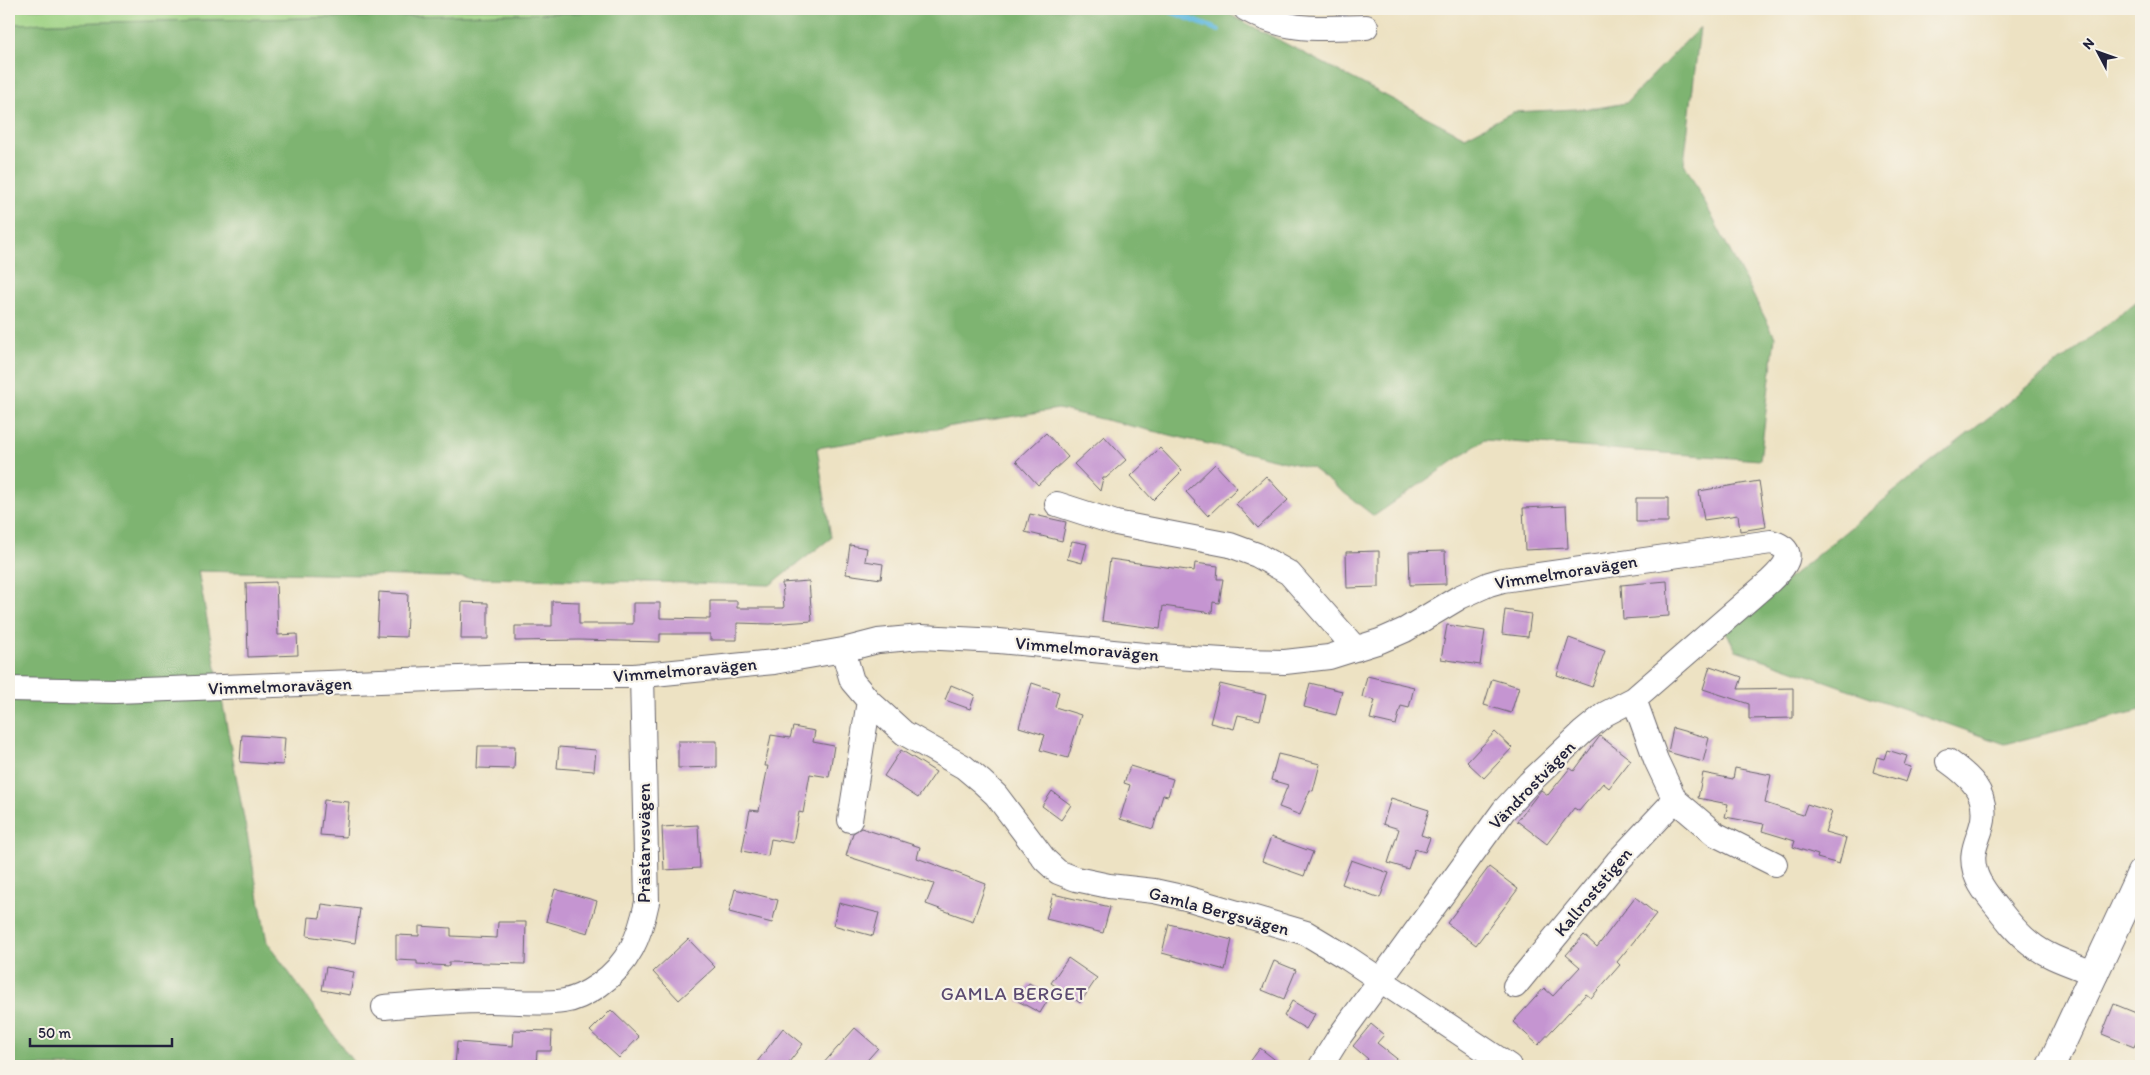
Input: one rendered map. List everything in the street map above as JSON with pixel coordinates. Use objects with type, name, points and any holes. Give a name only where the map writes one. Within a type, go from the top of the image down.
[{"type":"main road","points":[[2052,1066],[2139,882]]},
{"type":"street","points":[[1246,9],[1264,20],[1277,24],[1315,28],[1366,27]]},
{"type":"street","points":[[1057,504],[1116,522],[1230,545],[1258,555],[1289,573],[1356,649]]},
{"type":"street","name":"Vimmelmoravägen","points":[[9,689],[116,691],[512,676],[642,675],[774,662],[843,650],[878,641],[921,637],[999,641],[1144,655],[1285,662],[1314,659],[1356,649],[1405,630],[1460,597],[1503,580],[1771,542],[1782,545],[1787,551]]},
{"type":"street","name":"Vändrostvägen","points":[[1321,1066],[1339,1038],[1504,810],[1583,732],[1605,714],[1634,699],[1783,569],[1788,560],[1787,551]]},
{"type":"street","name":"Gamla Bergsvägen","points":[[843,650],[852,681],[869,701],[904,732],[964,767],[982,782],[996,795],[1045,860],[1058,872],[1076,879],[1109,886],[1154,891],[1186,898],[1306,933],[1346,957],[1380,982],[1506,1066]]},
{"type":"street","name":"Prästarvsvägen","points":[[384,1007],[462,1001],[566,1001],[587,993],[618,970],[631,953],[638,937],[647,902],[642,675]]},
{"type":"street","points":[[1634,699],[1656,760],[1675,800],[1715,834],[1776,864]]},
{"type":"street","points":[[850,820],[869,701]]},
{"type":"street","points":[[1948,762],[1967,774],[1978,787],[1982,802],[1983,820],[1974,845],[1975,872],[1989,897],[2014,928],[2031,944],[2048,954],[2096,974]]},
{"type":"street","name":"Kallroststigen","points":[[1516,986],[1617,862],[1675,800]]},
{"type":"green space","points":[[9,9],[759,9],[9,24]]},
{"type":"green space","points":[[759,9],[1219,9],[1465,137],[1513,112],[1597,108],[1626,103],[1700,27],[1684,163],[1775,337],[1760,460],[1484,440],[1374,516],[1312,468],[1058,409],[817,448],[831,538],[770,585],[198,571],[267,942],[356,1066],[9,1066],[9,24]]},
{"type":"green space","points":[[2141,298],[2141,710],[2005,744],[1736,650],[1725,631],[1896,490]]},
{"type":"building","points":[[1046,433],[1068,457],[1038,485],[1016,461]]},
{"type":"building","points":[[1104,436],[1126,460],[1106,478],[1103,478],[1100,491],[1074,464]]},
{"type":"building","points":[[1160,448],[1182,471],[1153,500],[1131,476]]},
{"type":"building","points":[[1215,464],[1237,488],[1208,516],[1186,492]]},
{"type":"building","points":[[1266,476],[1288,500],[1258,528],[1236,504]]},
{"type":"building","points":[[1759,481],[1766,527],[1740,531],[1738,515],[1704,520],[1699,491]]},
{"type":"building","points":[[1636,498],[1668,498],[1668,522],[1636,522]]},
{"type":"building","points":[[1566,506],[1568,548],[1525,550],[1523,508]]},
{"type":"building","points":[[1030,514],[1066,522],[1062,541],[1025,532]]},
{"type":"building","points":[[1072,541],[1087,544],[1082,563],[1067,559]]},
{"type":"building","points":[[850,545],[867,548],[865,561],[883,564],[881,579],[846,574]]},
{"type":"building","points":[[1379,551],[1379,587],[1347,588],[1346,552]]},
{"type":"building","points":[[1445,551],[1446,584],[1410,585],[1409,552]]},
{"type":"building","points":[[1110,559],[1194,571],[1195,563],[1218,566],[1217,579],[1223,579],[1219,603],[1213,602],[1212,613],[1163,606],[1160,629],[1102,621]]},
{"type":"building","points":[[809,581],[812,621],[770,624],[737,623],[737,640],[710,640],[710,634],[660,634],[660,642],[515,641],[515,626],[552,626],[552,601],[579,602],[579,624],[633,624],[633,603],[660,603],[660,618],[710,619],[710,601],[737,601],[737,608],[784,608],[782,583]]},
{"type":"building","points":[[1667,581],[1669,616],[1623,619],[1621,585]]},
{"type":"building","points":[[276,582],[278,635],[297,634],[298,655],[248,657],[246,583]]},
{"type":"building","points":[[379,592],[408,594],[406,637],[377,636]]},
{"type":"building","points":[[462,602],[488,603],[488,639],[461,639]]},
{"type":"building","points":[[1505,610],[1531,614],[1528,637],[1502,634]]},
{"type":"building","points":[[1447,625],[1485,631],[1480,665],[1441,659]]},
{"type":"building","points":[[1569,638],[1605,651],[1592,687],[1557,675]]},
{"type":"building","points":[[1710,666],[1742,677],[1738,689],[1793,688],[1793,718],[1749,719],[1749,704],[1703,689]]},
{"type":"building","points":[[1367,676],[1414,687],[1409,708],[1401,706],[1396,725],[1370,719],[1375,700],[1362,697]]},
{"type":"building","points":[[1492,679],[1519,687],[1511,713],[1484,705]]},
{"type":"building","points":[[1032,683],[1059,692],[1055,707],[1081,715],[1068,758],[1040,750],[1045,735],[1019,727]]},
{"type":"building","points":[[1310,683],[1342,691],[1336,715],[1304,707]]},
{"type":"building","points":[[1220,684],[1266,695],[1260,720],[1238,715],[1234,729],[1210,723]]},
{"type":"building","points":[[951,685],[975,695],[970,709],[945,700]]},
{"type":"building","points":[[793,727],[815,731],[813,742],[834,746],[829,777],[810,774],[803,813],[799,812],[793,843],[771,839],[768,856],[742,851],[750,810],[759,811],[768,766],[765,766],[771,735],[790,738]]},
{"type":"building","points":[[1673,728],[1709,738],[1703,762],[1668,752]]},
{"type":"building","points":[[1495,732],[1512,748],[1484,778],[1467,762]]},
{"type":"building","points":[[242,735],[285,738],[283,765],[240,762]]},
{"type":"building","points":[[1600,736],[1631,760],[1609,788],[1603,783],[1579,811],[1574,808],[1547,844],[1517,821],[1541,790],[1548,795],[1570,768],[1574,771]]},
{"type":"building","points":[[678,741],[717,741],[717,767],[678,768]]},
{"type":"building","points":[[478,746],[515,746],[514,769],[477,768]]},
{"type":"building","points":[[559,747],[596,750],[594,771],[557,768]]},
{"type":"building","points":[[901,750],[936,772],[918,798],[884,776]]},
{"type":"building","points":[[1887,750],[1907,756],[1904,765],[1911,767],[1906,782],[1873,772],[1877,757],[1884,759]]},
{"type":"building","points":[[1278,754],[1320,764],[1313,791],[1310,790],[1300,815],[1279,807],[1288,785],[1271,780]]},
{"type":"building","points":[[1130,766],[1173,779],[1168,796],[1163,795],[1153,829],[1120,819],[1130,785],[1124,783]]},
{"type":"building","points":[[1735,768],[1771,775],[1765,803],[1803,815],[1807,804],[1832,812],[1825,832],[1846,838],[1839,864],[1817,858],[1818,855],[1793,847],[1795,841],[1762,831],[1764,824],[1725,817],[1728,804],[1698,798],[1703,773],[1733,779]]},
{"type":"building","points":[[1052,791],[1071,805],[1061,820],[1042,806]]},
{"type":"building","points":[[1391,798],[1429,810],[1421,835],[1430,838],[1425,852],[1415,849],[1408,869],[1388,863],[1399,829],[1383,824]]},
{"type":"building","points":[[324,800],[349,802],[346,837],[320,835]]},
{"type":"building","points":[[698,825],[700,868],[664,870],[662,827]]},
{"type":"building","points":[[861,828],[920,847],[917,858],[986,884],[973,921],[926,904],[934,884],[846,856],[853,833]]},
{"type":"building","points":[[1271,837],[1313,852],[1304,876],[1262,861]]},
{"type":"building","points":[[1351,860],[1389,873],[1380,898],[1342,884]]},
{"type":"building","points":[[1489,867],[1518,889],[1476,945],[1447,923]]},
{"type":"building","points":[[555,889],[597,901],[588,933],[546,921]]},
{"type":"building","points":[[735,889],[778,900],[772,923],[729,912]]},
{"type":"building","points":[[1053,894],[1110,907],[1103,933],[1046,919]]},
{"type":"building","points":[[1635,897],[1656,914],[1617,962],[1620,965],[1591,998],[1586,994],[1538,1045],[1513,1022],[1544,988],[1553,996],[1580,967],[1566,955],[1584,935],[1597,947]]},
{"type":"building","points":[[839,903],[879,913],[873,936],[833,925]]},
{"type":"building","points":[[322,904],[360,909],[355,943],[307,936],[309,917],[320,918]]},
{"type":"building","points":[[498,922],[526,922],[525,964],[449,962],[449,966],[417,964],[417,961],[396,960],[396,935],[419,936],[419,926],[451,928],[451,936],[497,938]]},
{"type":"building","points":[[1169,924],[1232,940],[1225,970],[1162,953]]},
{"type":"building","points":[[688,939],[715,967],[679,1000],[653,972]]},
{"type":"building","points":[[1068,958],[1097,978],[1080,1003],[1051,983]]},
{"type":"building","points":[[1274,961],[1296,970],[1284,999],[1262,990]]},
{"type":"building","points":[[326,967],[354,972],[350,995],[322,990]]},
{"type":"building","points":[[1029,983],[1051,995],[1040,1013],[1018,1001]]},
{"type":"building","points":[[1292,1001],[1315,1014],[1306,1029],[1284,1016]]},
{"type":"building","points":[[2114,1004],[2141,1015],[2141,1031],[2134,1047],[2102,1034]]},
{"type":"building","points":[[611,1010],[639,1037],[619,1058],[590,1031]]},
{"type":"building","points":[[1371,1024],[1384,1035],[1377,1043],[1406,1066],[1363,1066],[1368,1059],[1353,1046]]},
{"type":"building","points":[[783,1028],[803,1044],[786,1066],[754,1066]]},
{"type":"building","points":[[855,1028],[878,1048],[862,1066],[821,1066]]},
{"type":"building","points":[[514,1030],[552,1031],[551,1051],[537,1051],[536,1066],[455,1066],[457,1042],[513,1046]]},
{"type":"building","points":[[1260,1048],[1283,1066],[1247,1066]]},
{"type":"waterway","points":[[1164,9],[1218,30]]},
{"type":"district","name":"GAMLA BERGET","points":[[1014,993]]}]
